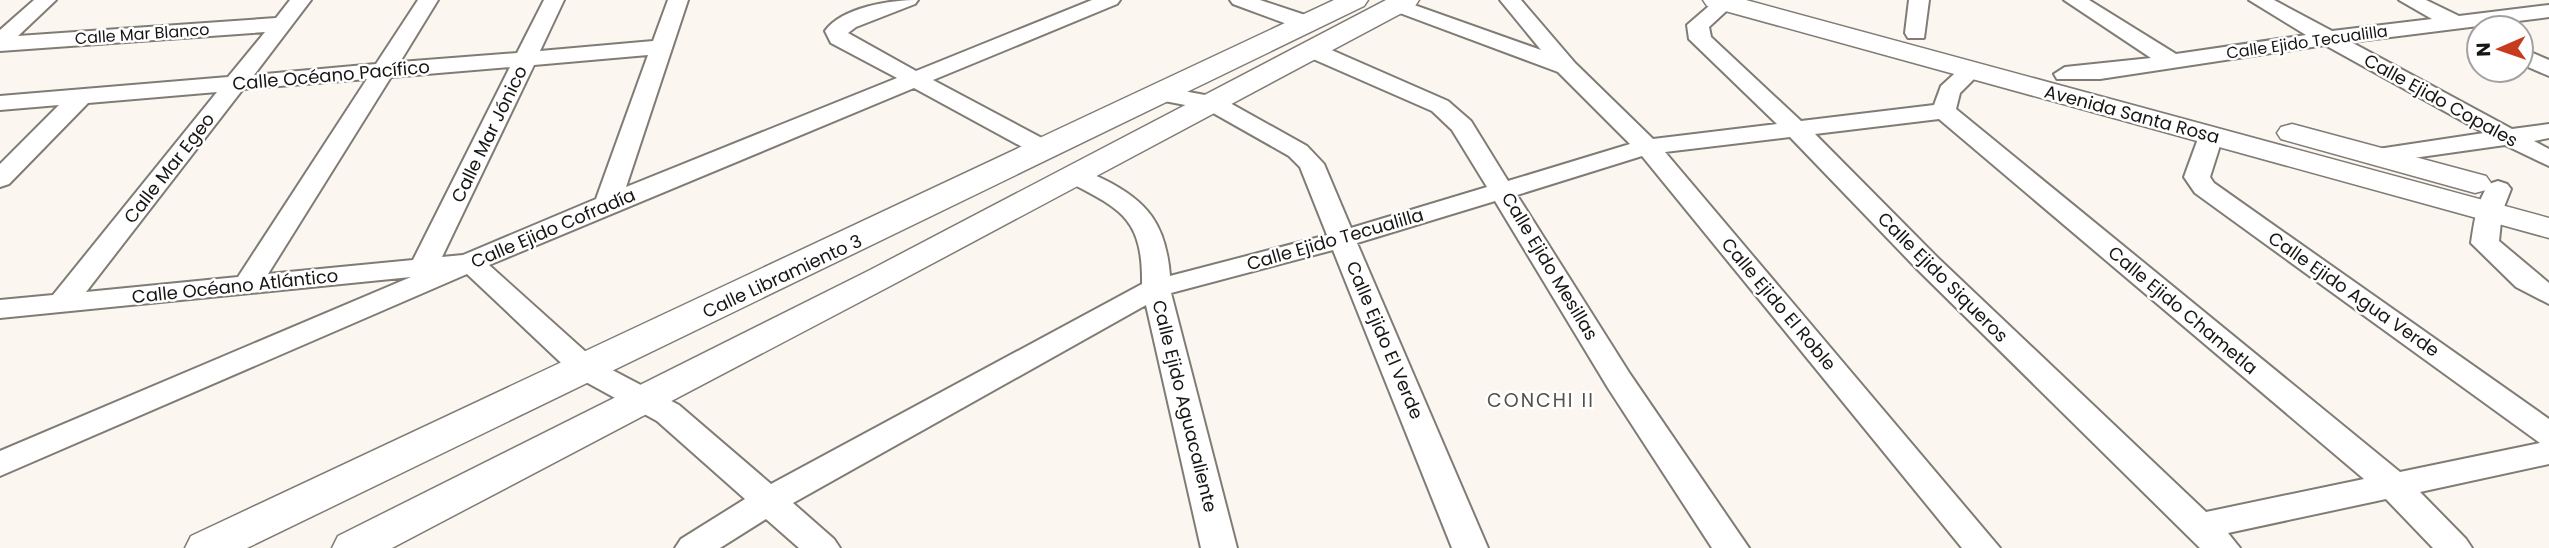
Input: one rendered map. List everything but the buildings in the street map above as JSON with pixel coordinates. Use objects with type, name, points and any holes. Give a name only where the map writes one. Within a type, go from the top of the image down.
[{"type":"street","points":[[0,43],[46,0]]},
{"type":"street","name":"Calle Mar Egeo","points":[[62,303],[302,0]]},
{"type":"street","points":[[247,285],[428,0]]},
{"type":"street","name":"Calle Mar Jónico","points":[[424,268],[554,0]]},
{"type":"street","points":[[607,204],[678,0]]},
{"type":"street","points":[[908,0],[848,22],[836,31],[839,38],[1046,150]]},
{"type":"street","name":"Calle Ejido Cofradía","points":[[0,464],[607,204],[1110,0]]},
{"type":"street","name":"Calle Ejido Mesillas","points":[[1240,0],[1440,106],[1462,126],[1619,381],[1731,548]]},
{"type":"street","name":"Calle Libramiento 3","points":[[354,548],[1213,103],[1309,37],[1355,0]]},
{"type":"street","name":"Calle Ejido El Roble","points":[[1510,0],[1567,68],[1647,146],[1982,548]]},
{"type":"street","name":"Avenida Santa Rosa","points":[[1794,0],[2378,156],[2493,201],[2549,228]]},
{"type":"street","points":[[1916,33],[1919,0]]},
{"type":"street","points":[[2074,0],[2172,61]]},
{"type":"street","name":"Calle Ejido Copales","points":[[2259,0],[2549,159]]},
{"type":"street","points":[[2409,0],[2465,27]]},
{"type":"street","name":"Avenida Santa Rosa","points":[[1720,1],[2211,136],[2493,201],[2549,203]]},
{"type":"street","name":"Calle Ejido Siqueros","points":[[1720,1],[1699,25],[1700,39],[1796,129],[1928,264],[2211,537]]},
{"type":"street","name":"Calle Libramiento 3","points":[[207,548],[1162,94],[1401,3]]},
{"type":"street","name":"Calle Ejido El Roble","points":[[1401,3],[1567,68]]},
{"type":"street","name":"Calle Ejido Tecualilla","points":[[2064,74],[2549,10]]},
{"type":"street","name":"Calle Mar Blanco","points":[[0,43],[283,24]]},
{"type":"street","name":"Calle Océano Pacífico","points":[[0,103],[662,47]]},
{"type":"street","points":[[1944,111],[1949,91],[1972,70]]},
{"type":"street","name":"Calle Ejido El Verde","points":[[1162,94],[1213,103],[1298,151],[1311,164],[1469,548]]},
{"type":"street","points":[[0,179],[80,97]]},
{"type":"street","name":"Calle Ejido Tecualilla","points":[[693,548],[770,500],[1156,289],[1343,239],[1647,146],[1944,111]]},
{"type":"street","name":"Calle Ejido Chametla","points":[[1944,111],[2392,484],[2454,548]]},
{"type":"street","points":[[2378,156],[2549,131]]},
{"type":"street","name":"Calle Ejido Agua Verde","points":[[2211,136],[2197,177],[2204,188],[2549,435]]},
{"type":"street","name":"Calle Ejido Aguacaliente","points":[[1076,176],[1134,209],[1151,244],[1157,266],[1156,289],[1219,548]]},
{"type":"street","points":[[2493,201],[2484,243],[2526,281],[2549,295]]},
{"type":"street","points":[[471,263],[586,369],[641,401],[668,413],[822,548]]},
{"type":"street","name":"Calle Océano Atlántico","points":[[0,309],[471,263]]},
{"type":"street","points":[[2211,537],[2392,484],[2549,453]]},
{"type":"district","name":"CONCHI II","points":[[1541,400]]}]
